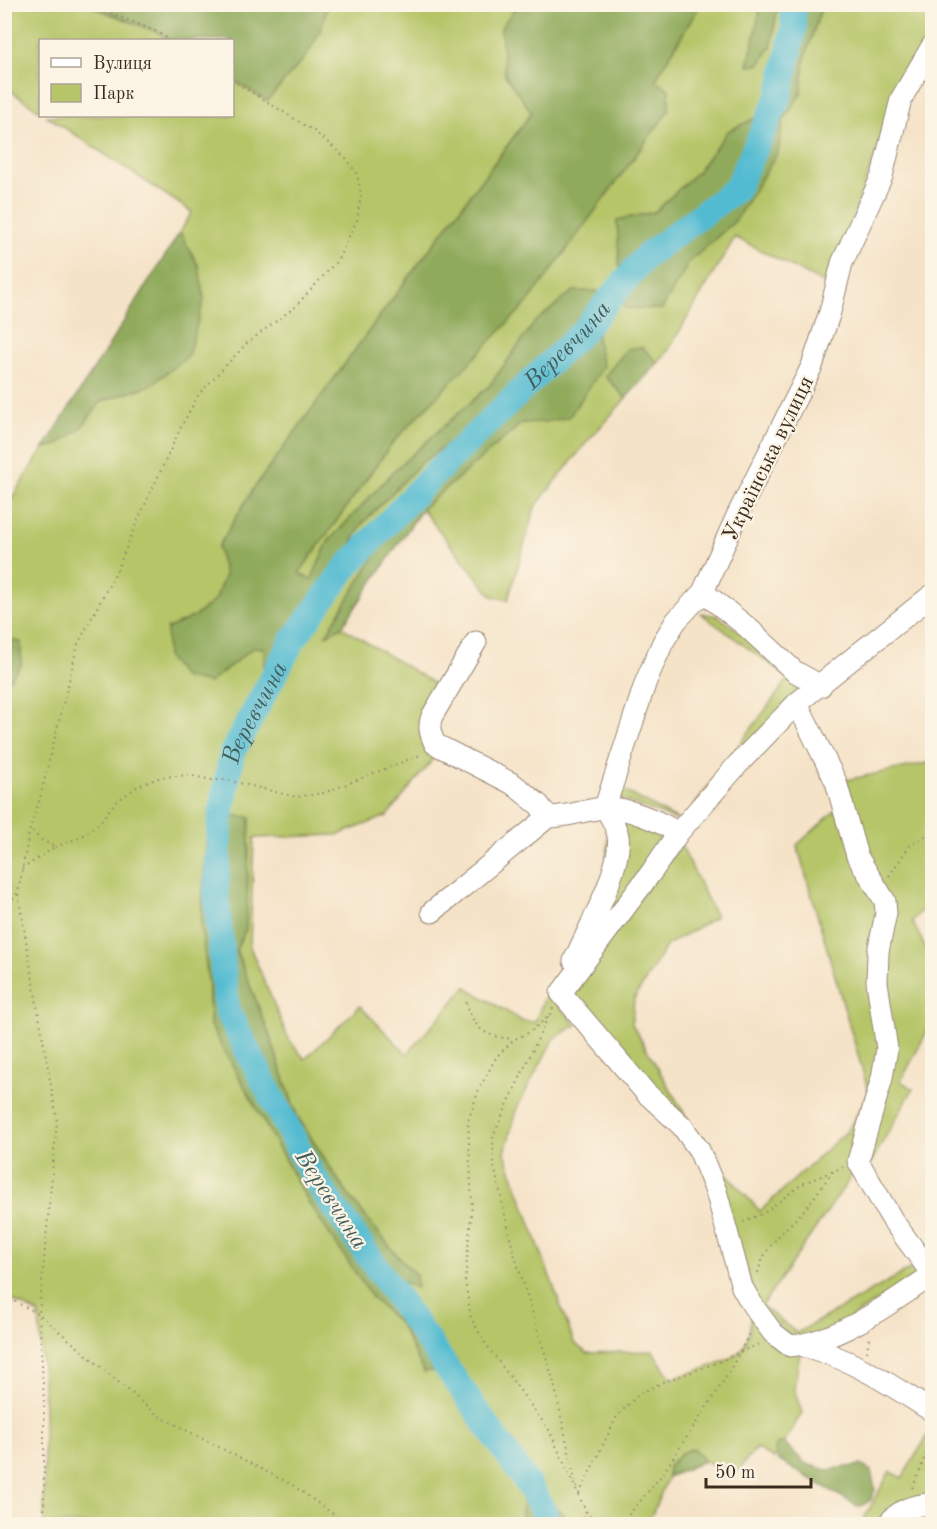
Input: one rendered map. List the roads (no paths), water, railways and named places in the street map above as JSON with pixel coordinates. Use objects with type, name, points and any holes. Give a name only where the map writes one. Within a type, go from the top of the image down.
[{"type":"street","name":"Українська вулиця","points":[[604,807],[646,681],[663,642],[676,621],[703,592],[736,518],[812,366],[830,312],[842,263],[882,176],[901,99],[933,46]]},
{"type":"street","points":[[703,592],[747,627],[794,671],[820,686]]},
{"type":"street","points":[[561,993],[678,833],[738,764],[796,703],[933,595]]},
{"type":"street","points":[[476,642],[432,716],[429,725],[430,733],[435,744],[441,748],[513,784],[539,806],[548,817]]},
{"type":"street","points":[[795,1345],[829,1338],[895,1300],[933,1274],[894,1221],[858,1161],[882,1078],[887,1049],[878,982],[878,952],[886,913],[885,901],[857,856],[836,782],[796,703]]},
{"type":"street","points":[[561,993],[619,854],[618,835],[604,807]]},
{"type":"street","points":[[432,912],[548,817],[563,817],[604,807],[624,810],[678,833]]},
{"type":"street","points":[[561,993],[646,1093],[682,1126],[699,1150],[716,1191],[742,1287],[773,1333],[795,1345],[833,1354],[876,1375],[933,1411]]},
{"type":"street","points":[[893,1518],[911,1506],[933,1503]]},
{"type":"waterway","name":"Веревчина","points":[[546,1524],[545,1514],[528,1484],[312,1175],[227,1011],[216,892],[220,822],[232,753],[293,640],[345,569],[421,487],[582,332],[645,257],[736,189],[780,94],[794,28],[792,4]]}]
